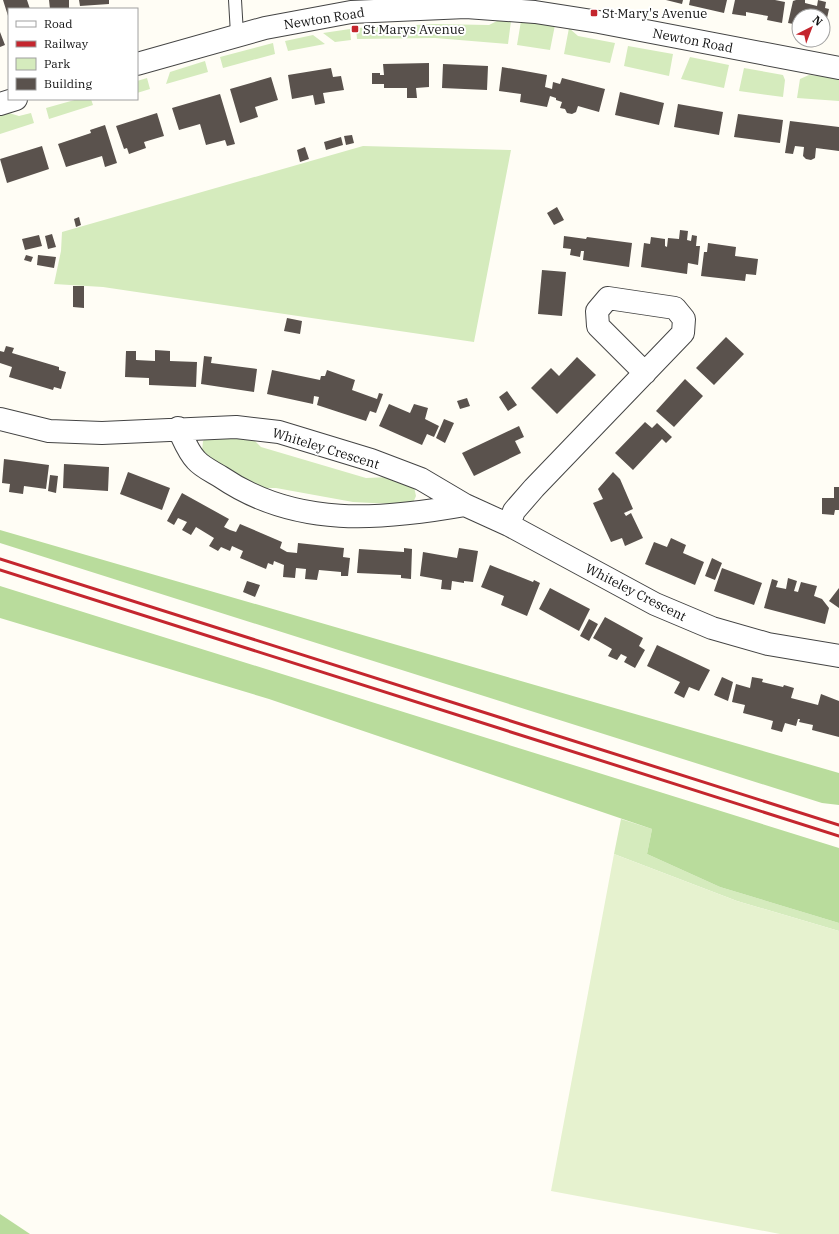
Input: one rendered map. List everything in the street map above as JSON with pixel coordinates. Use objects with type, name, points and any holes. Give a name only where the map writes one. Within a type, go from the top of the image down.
[{"type":"street","name":"Newton Road","points":[[138,64],[237,34],[351,12],[466,3],[599,22],[839,68]]},
{"type":"street","points":[[0,104],[13,100]]},
{"type":"street","points":[[509,525],[514,511],[534,488],[645,373]]},
{"type":"street","name":"Whiteley Crescent","points":[[0,419],[49,431],[102,433],[236,426],[279,432],[371,460],[421,479],[465,505],[509,525],[655,604],[712,628],[768,644],[839,656]]},
{"type":"street","points":[[178,428],[195,460],[235,487],[270,503],[316,514],[358,518],[414,514],[465,505]]},
{"type":"lane","points":[[235,0],[237,34]]},
{"type":"green space","points":[[501,19],[511,21],[508,44],[435,38],[357,39],[356,28],[435,24],[489,25]]},
{"type":"green space","points":[[521,21],[555,25],[550,50],[517,45]]},
{"type":"green space","points":[[569,28],[578,36],[615,43],[610,63],[564,54]]},
{"type":"green space","points":[[350,29],[351,40],[335,42],[323,33]]},
{"type":"green space","points":[[313,35],[325,44],[288,51],[285,41]]},
{"type":"green space","points":[[273,43],[275,54],[223,68],[220,57]]},
{"type":"green space","points":[[628,46],[673,54],[669,76],[624,66]]},
{"type":"green space","points":[[690,57],[729,65],[724,88],[681,79]]},
{"type":"green space","points":[[205,61],[208,72],[166,84],[170,72]]},
{"type":"green space","points":[[744,68],[783,75],[785,80],[783,97],[739,91]]},
{"type":"green space","points":[[809,75],[839,78],[839,101],[797,98],[800,79]]},
{"type":"green space","points":[[147,78],[150,89],[138,93],[138,81]]},
{"type":"green space","points":[[74,100],[91,100],[93,105],[49,119],[46,108]]},
{"type":"green space","points":[[9,113],[19,116],[31,113],[34,123],[0,134],[0,115]]},
{"type":"green space","points":[[363,146],[511,150],[474,342],[103,287],[54,284],[61,251],[62,232]]},
{"type":"green space","points":[[211,435],[251,437],[261,447],[366,478],[390,477],[414,487],[416,496],[412,505],[353,502],[276,488],[254,488],[207,459],[202,451],[203,441]]},
{"type":"green space","points":[[0,530],[839,773],[839,805],[822,803],[0,543]]},
{"type":"green space","points":[[0,586],[839,848],[839,923],[720,887],[647,854],[652,829],[269,699],[0,618]]},
{"type":"green space","points":[[621,819],[652,829],[647,854],[720,887],[839,923],[839,931],[737,901],[614,854]]},
{"type":"green space","points":[[614,854],[737,901],[839,931],[839,1234],[780,1234],[551,1191]]},
{"type":"green space","points":[[0,1214],[30,1234],[0,1234]]},
{"type":"building","points":[[3,0],[27,0],[30,8],[8,8],[8,16]]},
{"type":"building","points":[[49,0],[69,0],[69,8],[50,8]]},
{"type":"building","points":[[79,0],[109,0],[109,4],[80,6]]},
{"type":"building","points":[[666,0],[683,0],[682,4]]},
{"type":"building","points":[[690,0],[727,0],[724,13],[689,5]]},
{"type":"building","points":[[735,0],[775,0],[785,2],[782,23],[767,20],[768,16],[746,12],[746,16],[732,14]]},
{"type":"building","points":[[805,0],[805,3],[817,6],[818,0],[826,2],[825,8],[791,8],[793,1]]},
{"type":"building","points":[[791,10],[791,24],[788,23]]},
{"type":"building","points":[[0,32],[5,45],[0,47]]},
{"type":"building","points":[[429,63],[429,87],[416,88],[417,98],[407,98],[407,88],[384,88],[384,84],[372,84],[372,73],[380,73],[380,75],[384,75],[383,64]]},
{"type":"building","points":[[443,64],[488,66],[487,90],[442,88]]},
{"type":"building","points":[[502,67],[547,75],[545,87],[552,89],[553,82],[560,84],[562,78],[605,89],[599,112],[578,106],[576,112],[572,114],[567,113],[565,109],[560,108],[562,102],[550,96],[547,107],[520,102],[521,94],[499,91]]},
{"type":"building","points":[[331,68],[333,77],[341,76],[344,90],[323,93],[325,103],[315,105],[313,95],[292,99],[288,75]]},
{"type":"building","points":[[271,77],[278,100],[255,107],[258,117],[240,123],[230,89]]},
{"type":"building","points":[[620,92],[664,103],[659,125],[615,115]]},
{"type":"building","points":[[220,94],[235,144],[227,146],[225,140],[206,145],[200,124],[179,130],[172,108]]},
{"type":"building","points":[[678,104],[723,112],[719,135],[674,127]]},
{"type":"building","points":[[157,113],[164,136],[144,142],[146,148],[129,154],[127,148],[124,149],[116,126]]},
{"type":"building","points":[[738,114],[783,120],[780,143],[734,137]]},
{"type":"building","points":[[790,121],[839,127],[839,151],[816,148],[815,158],[811,160],[806,159],[803,156],[804,147],[795,146],[793,154],[785,153]]},
{"type":"building","points":[[105,125],[117,163],[105,167],[102,156],[66,167],[58,144],[91,133],[90,130]]},
{"type":"building","points":[[352,135],[354,143],[346,145],[344,136]]},
{"type":"building","points":[[341,137],[343,145],[326,150],[324,142]]},
{"type":"building","points":[[42,146],[49,169],[7,183],[0,159]]},
{"type":"building","points":[[305,147],[309,159],[300,162],[297,150]]},
{"type":"building","points":[[557,207],[564,220],[554,225],[547,213]]},
{"type":"building","points":[[79,217],[81,225],[76,227],[74,219]]},
{"type":"building","points":[[680,230],[688,231],[687,240],[691,241],[692,235],[697,236],[696,246],[700,246],[698,265],[688,263],[687,274],[641,267],[644,243],[650,244],[651,237],[665,239],[665,246],[667,247],[668,238],[679,239]]},
{"type":"building","points":[[52,234],[56,247],[48,249],[45,236]]},
{"type":"building","points":[[39,235],[42,246],[25,250],[22,239]]},
{"type":"building","points":[[564,236],[586,239],[587,237],[632,243],[629,267],[583,260],[584,251],[581,251],[580,257],[570,255],[571,249],[563,248]]},
{"type":"building","points":[[708,243],[736,247],[735,256],[758,259],[756,275],[746,274],[745,281],[701,276],[704,252],[707,252]]},
{"type":"building","points":[[26,255],[33,257],[31,262],[24,260]]},
{"type":"building","points":[[38,255],[56,257],[54,268],[37,265]]},
{"type":"building","points":[[542,270],[566,272],[562,316],[538,314]]},
{"type":"building","points":[[73,286],[84,286],[84,308],[73,307]]},
{"type":"building","points":[[287,318],[302,321],[300,334],[284,331]]},
{"type":"building","points":[[726,337],[744,354],[714,385],[696,368]]},
{"type":"building","points":[[6,346],[14,348],[12,353],[59,367],[59,370],[66,372],[61,389],[54,387],[53,390],[9,377],[12,367],[0,363],[0,351],[4,352]]},
{"type":"building","points":[[155,350],[170,351],[170,361],[197,362],[196,387],[149,385],[149,378],[125,377],[126,351],[136,351],[136,360],[155,361]]},
{"type":"building","points":[[204,356],[212,357],[211,363],[257,369],[254,392],[201,384]]},
{"type":"building","points":[[577,357],[596,375],[557,414],[531,388],[551,368],[559,376]]},
{"type":"building","points":[[272,370],[320,380],[321,376],[325,376],[327,370],[355,380],[352,390],[377,399],[379,393],[383,394],[376,413],[370,411],[366,421],[317,405],[319,397],[314,396],[313,404],[267,394]]},
{"type":"building","points":[[685,379],[703,396],[674,427],[656,411]]},
{"type":"building","points":[[507,391],[517,405],[508,411],[499,397]]},
{"type":"building","points":[[467,398],[470,406],[460,409],[457,401]]},
{"type":"building","points":[[389,404],[410,413],[414,404],[428,408],[425,419],[439,426],[434,437],[427,434],[422,445],[379,426]]},
{"type":"building","points":[[444,419],[454,423],[445,443],[436,438]]},
{"type":"building","points":[[645,422],[652,428],[657,423],[672,437],[666,443],[662,439],[633,470],[615,453]]},
{"type":"building","points":[[519,426],[524,437],[515,441],[521,453],[474,476],[462,453]]},
{"type":"building","points":[[4,459],[49,465],[46,489],[24,486],[23,494],[9,492],[10,484],[2,483]]},
{"type":"building","points":[[64,464],[109,467],[108,491],[63,488]]},
{"type":"building","points":[[128,472],[170,488],[162,510],[120,494]]},
{"type":"building","points":[[613,472],[620,479],[633,509],[624,513],[626,516],[631,513],[643,538],[625,546],[622,538],[611,542],[593,503],[603,499],[598,489]]},
{"type":"building","points":[[50,475],[58,476],[56,493],[48,491]]},
{"type":"building","points":[[834,487],[839,487],[839,510],[835,510],[834,515],[822,514],[822,498],[834,498]]},
{"type":"building","points":[[182,493],[229,519],[224,527],[236,532],[240,524],[282,542],[280,548],[287,552],[297,553],[298,543],[344,548],[343,557],[350,558],[348,576],[341,576],[341,572],[319,570],[317,580],[305,579],[306,569],[296,568],[295,578],[283,577],[284,565],[274,561],[273,565],[268,563],[266,569],[240,558],[243,551],[232,546],[230,551],[221,547],[218,551],[209,546],[214,538],[196,527],[191,535],[182,530],[187,522],[178,518],[174,525],[167,521]]},
{"type":"building","points":[[671,538],[686,545],[683,553],[704,562],[695,585],[645,564],[654,542],[667,547]]},
{"type":"building","points":[[404,548],[412,549],[411,579],[401,578],[401,575],[357,573],[359,549],[404,552]]},
{"type":"building","points":[[459,548],[478,551],[473,582],[464,581],[464,583],[452,581],[451,590],[441,589],[442,580],[420,576],[423,552],[457,558]]},
{"type":"building","points":[[712,558],[722,563],[715,580],[705,576]]},
{"type":"building","points":[[490,565],[533,582],[534,580],[540,583],[527,616],[501,605],[504,596],[481,587]]},
{"type":"building","points":[[722,568],[762,583],[754,605],[714,591]]},
{"type":"building","points":[[788,578],[797,581],[794,591],[798,592],[801,582],[817,586],[814,596],[822,599],[829,608],[825,624],[764,608],[772,579],[778,581],[776,587],[786,589]]},
{"type":"building","points":[[247,581],[260,585],[255,597],[243,592]]},
{"type":"building","points":[[550,588],[590,609],[579,631],[539,609]]},
{"type":"building","points":[[839,588],[839,608],[829,601]]},
{"type":"building","points":[[605,617],[643,638],[639,646],[645,650],[635,668],[624,662],[627,657],[621,654],[617,660],[608,656],[612,649],[593,638]]},
{"type":"building","points":[[589,619],[598,624],[589,641],[580,636]]},
{"type":"building","points":[[657,645],[710,670],[699,691],[689,687],[684,698],[674,693],[680,682],[647,666]]},
{"type":"building","points":[[722,677],[733,682],[728,701],[714,695]]},
{"type":"building","points":[[752,677],[763,679],[762,682],[794,688],[791,698],[818,705],[821,694],[839,701],[839,737],[812,730],[813,725],[799,722],[800,719],[798,719],[796,726],[785,723],[782,732],[771,729],[773,721],[743,713],[745,705],[732,702],[736,684],[750,688]]},
{"type":"railway","points":[[0,559],[839,825]]},
{"type":"railway","points":[[0,570],[839,836]]},
{"type":"place","name":"St Mary's Avenue","points":[[594,13]]},
{"type":"place","name":"St Marys Avenue","points":[[355,29]]}]
